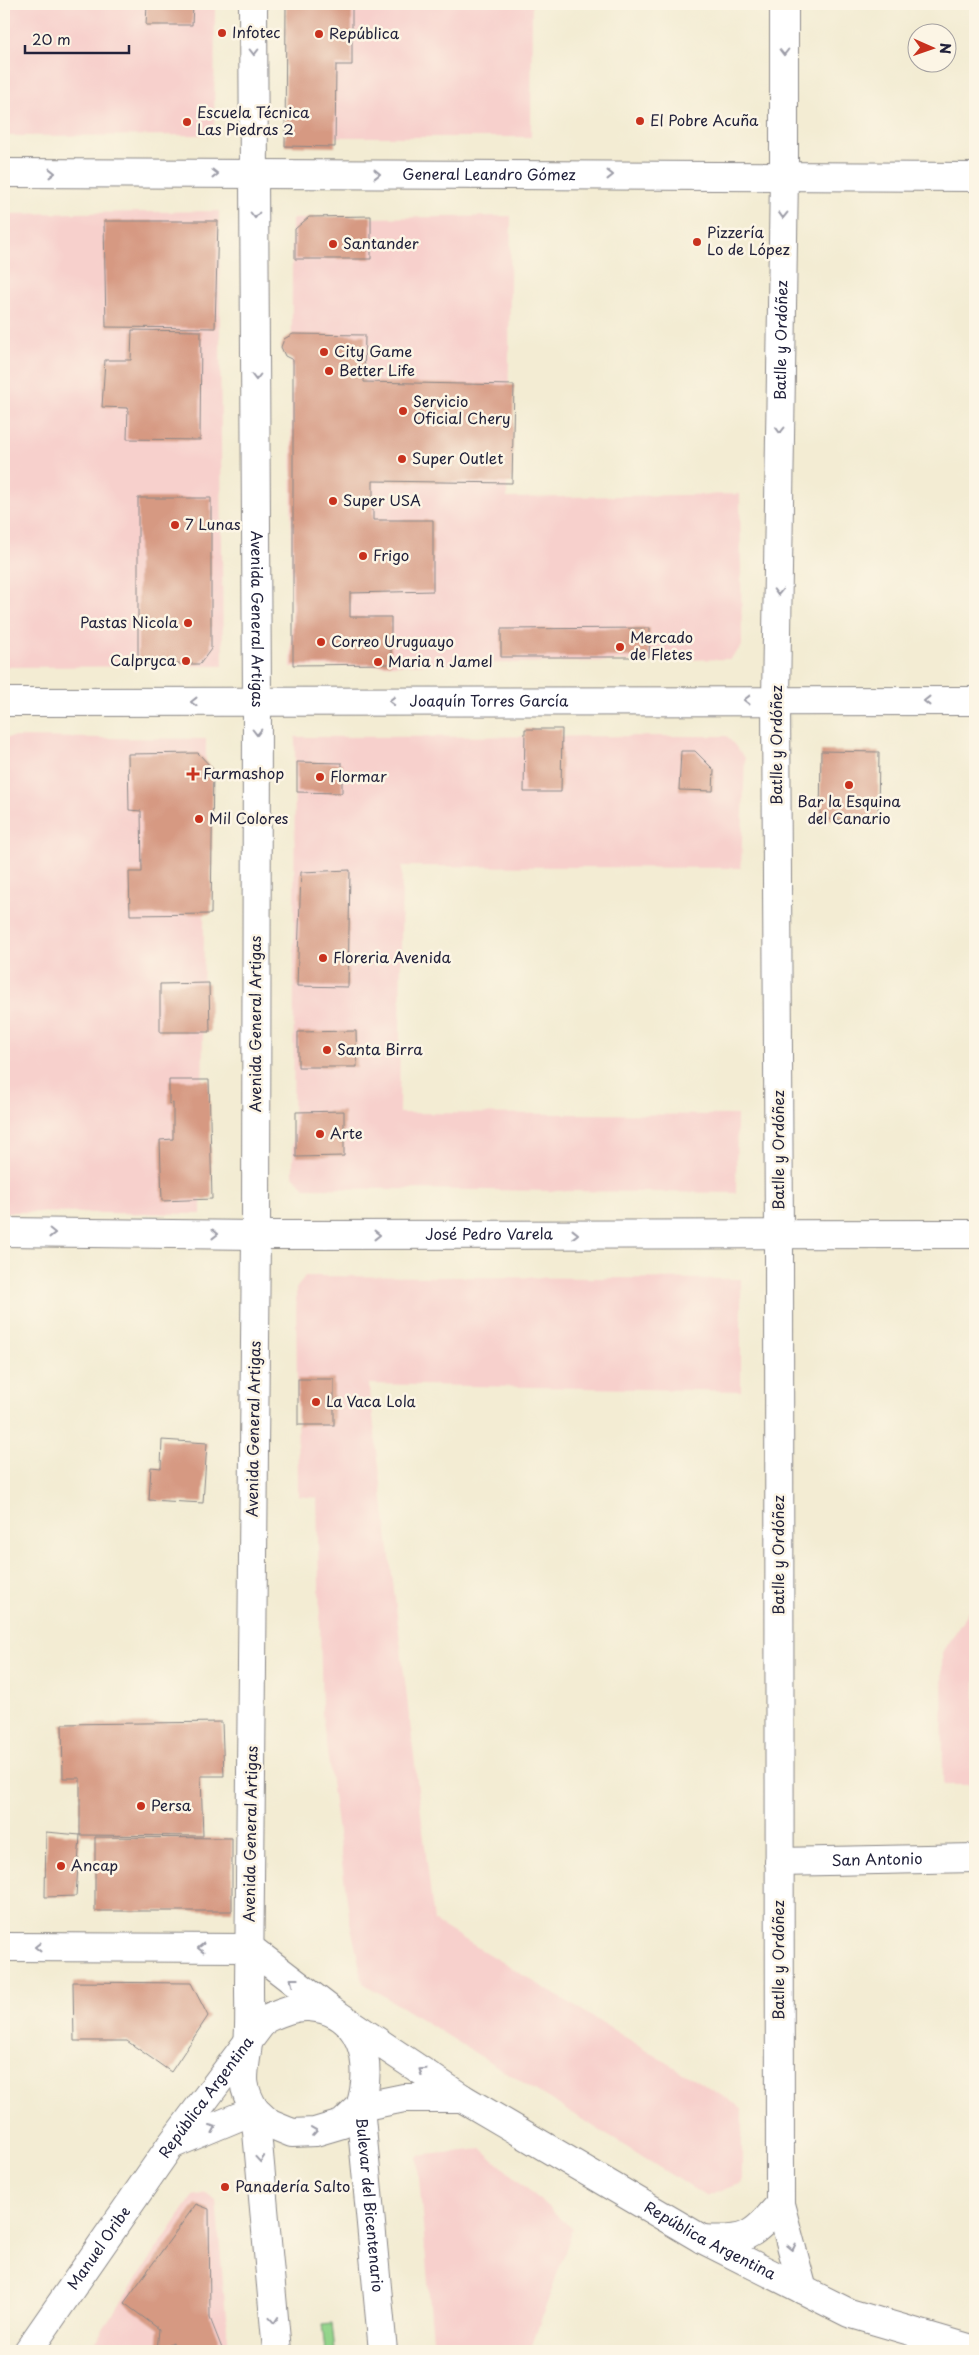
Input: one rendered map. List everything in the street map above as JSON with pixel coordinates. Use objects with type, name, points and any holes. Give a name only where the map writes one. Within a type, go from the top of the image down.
[{"type":"street","name":"Avenida General Artigas","points":[[248,2044],[256,1235],[257,702],[253,4]]},
{"type":"street","name":"Batlle y Ordóñez","points":[[784,4],[784,175],[776,700],[780,1234],[780,2204],[803,2290]]},
{"type":"street","name":"General Leandro Gómez","points":[[4,173],[975,177]]},
{"type":"street","name":"Joaquín Torres García","points":[[4,702],[975,701]]},
{"type":"street","name":"José Pedro Varela","points":[[4,1232],[256,1235],[975,1234]]},
{"type":"street","name":"San Antonio","points":[[779,1862],[975,1858]]},
{"type":"street","points":[[4,1947],[250,1948]]},
{"type":"street","name":"República Argentina","points":[[250,1948],[332,2011],[462,2098],[702,2239],[849,2314],[975,2350]]},
{"type":"street","name":"República Argentina","points":[[170,2146],[265,2019],[287,2010],[308,2006],[332,2011]]},
{"type":"street","name":"Bulevar del Bicentenario","points":[[332,2011],[349,2024],[360,2040],[366,2065],[365,2089],[360,2106],[383,2351]]},
{"type":"street","points":[[248,2044],[243,2071],[246,2094],[256,2110],[270,2124],[292,2133],[315,2132],[342,2124],[360,2106],[404,2098],[462,2098]]},
{"type":"street","points":[[256,2110],[277,2351]]},
{"type":"street","name":"República Argentina","points":[[170,2146],[256,2110]]},
{"type":"street","name":"Manuel Oribe","points":[[28,2351],[170,2146]]},
{"type":"street","points":[[702,2239],[728,2241],[744,2237],[760,2228],[780,2204]]},
{"type":"shaded area","points":[[4,4],[215,4],[214,135],[4,136]]},
{"type":"shaded area","points":[[288,4],[532,4],[531,137],[287,137]]},
{"type":"shaded area","points":[[219,211],[223,666],[4,667],[4,214]]},
{"type":"shaded area","points":[[511,216],[507,498],[740,494],[742,646],[730,659],[291,667],[292,219]]},
{"type":"shaded area","points":[[727,736],[745,758],[741,868],[402,866],[399,1113],[737,1115],[736,1193],[305,1188],[293,1176],[295,737]]},
{"type":"shaded area","points":[[4,737],[206,739],[201,1214],[4,1212]]},
{"type":"shaded area","points":[[305,1276],[741,1279],[741,1391],[369,1384],[434,1921],[742,2108],[742,2183],[705,2196],[363,1983],[350,1922],[322,1714],[317,1498],[298,1496],[296,1289]]},
{"type":"shaded area","points":[[975,1601],[975,1785],[943,1785],[942,1654]]},
{"type":"shaded area","points":[[482,2149],[573,2229],[530,2351],[434,2351],[417,2156]]},
{"type":"shaded area","points":[[206,2193],[216,2200],[229,2351],[88,2351],[193,2196]]},
{"type":"green space","points":[[332,2323],[335,2351],[325,2351],[322,2324]]},
{"type":"building","points":[[147,4],[193,4],[192,25],[146,25]]},
{"type":"building","points":[[286,4],[352,4],[352,65],[336,65],[335,147],[285,146]]},
{"type":"building","name":"Santander","points":[[371,216],[371,259],[295,259],[295,229],[309,217]]},
{"type":"building","points":[[104,221],[218,221],[215,328],[106,327]]},
{"type":"building","points":[[132,330],[201,331],[200,440],[127,439],[128,408],[102,407],[105,360],[131,360]]},
{"type":"building","points":[[293,334],[365,335],[364,382],[514,385],[512,483],[373,481],[373,520],[433,520],[433,591],[350,593],[350,617],[391,617],[391,664],[293,665],[293,360],[285,356],[281,347],[284,339]]},
{"type":"building","points":[[138,498],[211,498],[211,649],[200,664],[138,664]]},
{"type":"building","points":[[650,628],[649,657],[501,657],[501,629]]},
{"type":"building","points":[[525,729],[562,729],[561,792],[524,792]]},
{"type":"building","points":[[681,751],[695,751],[714,770],[713,791],[679,790]]},
{"type":"building","name":"Bar la Esquina del Canario","points":[[821,751],[879,752],[878,820],[820,819]]},
{"type":"building","points":[[198,753],[213,769],[211,914],[130,915],[129,872],[142,872],[141,811],[129,810],[128,754]]},
{"type":"building","name":"Flormar","points":[[297,762],[342,763],[342,793],[297,792]]},
{"type":"building","points":[[350,870],[348,987],[297,986],[301,872]]},
{"type":"building","points":[[209,983],[210,1032],[160,1032],[160,984]]},
{"type":"building","name":"Santa Birra","points":[[356,1031],[357,1067],[298,1067],[298,1032]]},
{"type":"building","points":[[169,1080],[209,1080],[212,1199],[162,1201],[160,1140],[173,1139],[173,1103],[169,1104]]},
{"type":"building","name":"Arte","points":[[344,1111],[344,1156],[296,1157],[296,1112]]},
{"type":"building","name":"La Vaca Lola","points":[[298,1379],[334,1379],[334,1425],[298,1425]]},
{"type":"building","points":[[162,1440],[207,1443],[203,1503],[149,1500],[151,1467],[161,1468]]},
{"type":"building","name":"Persa","points":[[222,1722],[224,1776],[201,1776],[203,1836],[80,1835],[80,1778],[63,1778],[62,1724]]},
{"type":"building","name":"Ancap","points":[[46,1832],[80,1835],[76,1896],[45,1897]]},
{"type":"building","points":[[95,1837],[232,1838],[232,1911],[95,1911]]},
{"type":"building","points":[[73,1982],[191,1983],[208,2016],[171,2072],[127,2041],[74,2041]]},
{"type":"building","points":[[196,2204],[209,2209],[210,2318],[223,2351],[174,2351],[173,2342],[157,2351],[159,2329],[124,2303]]},
{"type":"place","name":"Infotec","points":[[222,33]]},
{"type":"place","name":"República","points":[[319,34]]},
{"type":"place","name":"El Pobre Acuña","points":[[640,121]]},
{"type":"place","name":"Escuela Técnica Las Piedras 2","points":[[187,122]]},
{"type":"place","name":"Pizzería Lo de López","points":[[697,242]]},
{"type":"place","name":"Santander","points":[[333,244]]},
{"type":"place","name":"City Game","points":[[324,352]]},
{"type":"place","name":"Better Life","points":[[329,371]]},
{"type":"place","name":"Servicio Oficial Chery","points":[[403,411]]},
{"type":"place","name":"Super Outlet","points":[[402,459]]},
{"type":"place","name":"Super USA","points":[[333,501]]},
{"type":"place","name":"7 Lunas","points":[[175,525]]},
{"type":"place","name":"Frigo","points":[[363,556]]},
{"type":"place","name":"Pastas Nicola","points":[[188,623]]},
{"type":"place","name":"Correo Uruguayo","points":[[321,642]]},
{"type":"place","name":"Mercado de Fletes","points":[[620,647]]},
{"type":"place","name":"Calpryca","points":[[186,661]]},
{"type":"place","name":"Maria n Jamel","points":[[378,662]]},
{"type":"place","name":"Farmashop","points":[[193,774]]},
{"type":"place","name":"Flormar","points":[[320,777]]},
{"type":"place","name":"Bar la Esquina del Canario","points":[[849,785]]},
{"type":"place","name":"Mil Colores","points":[[199,819]]},
{"type":"place","name":"Floreria Avenida","points":[[323,958]]},
{"type":"place","name":"Santa Birra","points":[[327,1050]]},
{"type":"place","name":"Arte","points":[[320,1134]]},
{"type":"place","name":"La Vaca Lola","points":[[316,1402]]},
{"type":"place","name":"Persa","points":[[141,1806]]},
{"type":"place","name":"Ancap","points":[[61,1866]]},
{"type":"place","name":"Panadería Salto","points":[[225,2187]]}]
